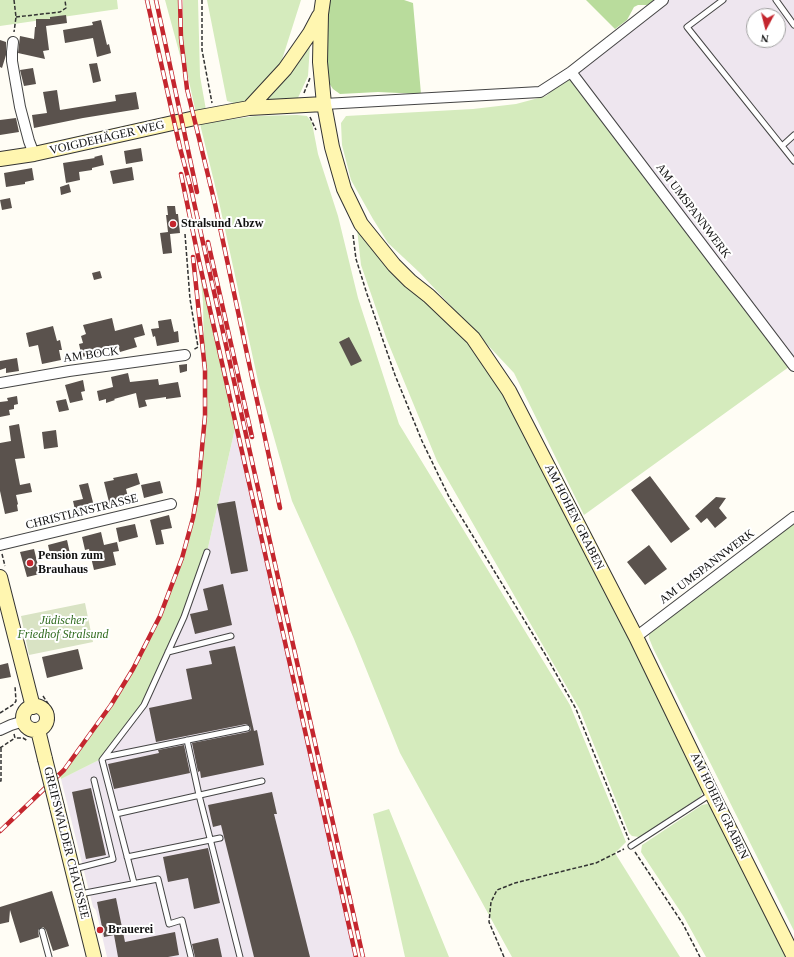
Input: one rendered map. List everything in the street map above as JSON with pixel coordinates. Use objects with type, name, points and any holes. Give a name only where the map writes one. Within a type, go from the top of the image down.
[{"type":"street","points":[[323,0],[321,14],[320,62],[324,104],[540,92],[571,72],[663,0]]},
{"type":"street","points":[[249,108],[285,69],[310,34],[321,14]]},
{"type":"street","points":[[13,42],[12,61],[20,107],[34,154]]},
{"type":"street","name":"AM UMSPANNWERK","points":[[571,72],[794,366]]},
{"type":"street","name":"VOIGDEHÄGER WEG","points":[[0,159],[34,154],[214,114],[249,108],[324,104]]},
{"type":"street","name":"AM HOHEN GRABEN","points":[[324,104],[332,147],[344,189],[361,224],[399,270],[473,338],[509,391],[636,637],[712,794],[794,957]]},
{"type":"street","name":"AM BOCK","points":[[0,383],[69,371],[186,355]]},
{"type":"street","name":"CHRISTIANSTRASSE","points":[[0,545],[171,504]]},
{"type":"street","name":"AM UMSPANNWERK","points":[[636,637],[794,517]]},
{"type":"street","points":[[0,577],[4,606],[33,707]]},
{"type":"street","points":[[0,730],[17,723],[26,710],[33,707],[44,710],[47,718],[44,730],[31,730],[25,725],[17,723]]},
{"type":"street","name":"GREIFSWALDER CHAUSSEE","points":[[44,730],[45,759],[94,957]]},
{"type":"lane","points":[[723,0],[687,26],[794,161]]},
{"type":"lane","points":[[776,0],[794,25]]},
{"type":"lane","points":[[782,146],[794,135]]},
{"type":"lane","points":[[134,883],[102,760],[144,705],[184,617],[207,552]]},
{"type":"lane","points":[[168,652],[231,636]]},
{"type":"lane","points":[[104,757],[246,728]]},
{"type":"lane","points":[[187,740],[199,795],[240,957]]},
{"type":"lane","points":[[73,869],[113,860],[94,780]]},
{"type":"lane","points":[[116,814],[262,781]]},
{"type":"lane","points":[[631,846],[712,794]]},
{"type":"lane","points":[[127,857],[220,838]]},
{"type":"lane","points":[[79,894],[158,879],[169,924],[182,920],[191,957]]},
{"type":"lane","points":[[42,931],[49,957]]},
{"type":"path","points":[[13,42],[16,17],[14,0]]},
{"type":"path","points":[[16,17],[60,12],[66,8],[65,0]]},
{"type":"path","points":[[202,0],[202,50],[214,114]]},
{"type":"path","points":[[304,106],[304,110],[311,118],[316,130]]},
{"type":"path","points":[[353,230],[356,258],[367,294],[394,375],[422,442],[449,497],[545,654],[576,709],[631,846],[684,924],[700,957]]},
{"type":"path","points":[[185,234],[190,299],[198,347],[186,355]]},
{"type":"path","points":[[0,713],[14,704],[16,701],[16,695]]},
{"type":"path","points":[[42,695],[53,711],[54,720],[44,730]]},
{"type":"path","points":[[16,738],[17,723]]},
{"type":"path","points":[[0,781],[1,747],[16,738],[26,739],[30,745]]},
{"type":"path","points":[[504,957],[489,922],[491,902],[497,890],[515,883],[596,863],[631,846]]},
{"type":"shaded area","points":[[663,0],[794,0],[794,366],[571,72]]},
{"type":"shaded area","points":[[236,424],[356,957],[107,957],[61,779],[105,757],[207,552]]},
{"type":"green space","points":[[0,0],[117,0],[118,9],[0,26]]},
{"type":"green space","points":[[165,0],[178,0],[181,59]]},
{"type":"green space","points":[[183,0],[198,0],[200,76],[206,110],[196,113],[186,68],[183,37]]},
{"type":"green space","points":[[207,0],[301,0],[280,66],[246,103],[240,105],[227,101]]},
{"type":"green space","points":[[328,0],[404,0],[413,3],[421,94],[378,92],[340,94],[333,89],[327,76],[326,24]]},
{"type":"green space","points":[[586,0],[655,0],[647,5],[638,5],[634,7],[627,20],[615,29]]},
{"type":"green space","points":[[310,45],[308,76],[297,100],[262,100]]},
{"type":"green space","points":[[571,72],[793,364],[584,515],[514,373],[419,272],[388,243],[373,219],[351,180],[342,145],[341,123],[346,116],[473,109],[516,104],[546,96]]},
{"type":"green space","points":[[255,116],[307,116],[312,123],[318,154],[338,216],[358,298],[399,424],[570,705],[626,842],[615,853],[680,957],[512,957],[400,753],[354,639],[292,501],[258,381],[219,202],[200,124]]},
{"type":"green space","points":[[357,229],[474,348],[496,380],[632,643],[704,788],[699,798],[644,835],[639,837],[632,836],[629,833],[580,710],[437,461],[387,340],[361,265]]},
{"type":"green space","points":[[199,261],[236,424],[207,552],[184,617],[144,705],[105,757],[61,779],[60,776],[111,705],[133,669],[160,616],[182,558],[193,518],[198,491],[205,416],[203,302]]},
{"type":"green space","points":[[794,519],[794,931],[653,648],[649,638],[649,632]]},
{"type":"green space","name":"Jüdischer Friedhof Stralsund","points":[[85,603],[93,642],[29,655],[21,616]]},
{"type":"green space","points":[[702,805],[711,805],[787,957],[706,957],[684,917],[641,852],[642,845]]},
{"type":"green space","points":[[389,809],[449,957],[405,957],[373,814]]},
{"type":"building","points":[[66,15],[67,23],[46,26],[49,50],[43,51],[45,59],[18,53],[20,36],[34,39],[36,19],[50,19],[50,17]]},
{"type":"building","points":[[101,20],[107,45],[109,44],[111,53],[97,57],[93,38],[65,43],[63,30],[93,25],[92,22]]},
{"type":"building","points":[[0,40],[6,42],[6,55],[2,68],[0,67]]},
{"type":"building","points":[[97,63],[101,81],[93,83],[89,64]]},
{"type":"building","points":[[33,68],[36,84],[24,86],[20,70]]},
{"type":"building","points":[[57,90],[60,110],[116,101],[115,95],[136,92],[139,109],[34,128],[32,115],[47,113],[43,92]]},
{"type":"building","points":[[16,118],[19,132],[0,135],[0,120]]},
{"type":"building","points":[[141,148],[143,161],[126,164],[124,151]]},
{"type":"building","points":[[102,155],[104,165],[92,168],[92,170],[79,172],[80,180],[66,183],[63,163],[95,158],[94,157]]},
{"type":"building","points":[[132,167],[134,180],[113,184],[110,171]]},
{"type":"building","points":[[32,168],[34,180],[25,182],[25,184],[6,187],[4,173]]},
{"type":"building","points":[[69,184],[71,192],[61,195],[60,187]]},
{"type":"building","points":[[10,198],[12,208],[2,210],[0,200]]},
{"type":"building","points":[[167,206],[175,206],[176,214],[178,214],[180,233],[170,234],[172,253],[163,254],[160,233],[168,232],[166,215],[168,215]]},
{"type":"building","points":[[100,271],[102,278],[94,280],[92,273]]},
{"type":"building","points":[[112,318],[115,331],[142,324],[145,335],[134,338],[137,347],[120,352],[118,345],[99,350],[99,353],[82,357],[79,344],[83,343],[81,336],[86,334],[83,325]]},
{"type":"building","points":[[171,319],[174,332],[178,331],[179,342],[157,346],[155,336],[153,337],[151,329],[159,328],[158,321]]},
{"type":"building","points":[[53,326],[57,341],[60,340],[62,350],[59,350],[61,360],[42,364],[38,345],[29,347],[26,333]]},
{"type":"building","points":[[349,337],[362,361],[351,366],[339,342]]},
{"type":"building","points":[[17,358],[19,371],[6,373],[6,368],[0,370],[0,361]]},
{"type":"building","points":[[187,364],[187,371],[180,373],[179,365]]},
{"type":"building","points":[[128,373],[130,382],[158,379],[159,385],[178,382],[181,397],[166,399],[166,397],[145,400],[147,406],[139,408],[136,393],[114,399],[115,400],[106,403],[106,399],[99,401],[97,391],[113,387],[111,377]]},
{"type":"building","points":[[83,380],[85,391],[81,392],[83,400],[70,403],[65,385]]},
{"type":"building","points":[[17,396],[18,404],[14,405],[14,409],[9,410],[10,415],[0,417],[0,402],[8,401],[7,398]]},
{"type":"building","points":[[66,399],[69,410],[59,412],[56,401]]},
{"type":"building","points":[[19,424],[25,458],[15,459],[20,485],[30,483],[32,492],[16,495],[18,511],[5,514],[0,491],[0,443],[11,441],[9,426]]},
{"type":"building","points":[[56,430],[58,447],[44,449],[42,432]]},
{"type":"building","points":[[137,473],[140,484],[126,489],[129,501],[110,506],[104,482],[114,480],[113,478]]},
{"type":"building","points":[[650,476],[690,529],[671,543],[631,490]]},
{"type":"building","points":[[160,481],[163,493],[144,498],[141,485]]},
{"type":"building","points":[[88,483],[95,510],[76,514],[73,501],[83,499],[79,485]]},
{"type":"building","points":[[716,497],[726,498],[719,508],[727,518],[715,528],[707,518],[701,523],[695,516]]},
{"type":"building","points":[[235,501],[248,571],[231,574],[217,504]]},
{"type":"building","points":[[169,515],[172,528],[161,530],[164,544],[156,545],[150,520]]},
{"type":"building","points":[[135,524],[138,537],[119,542],[116,528]]},
{"type":"building","points":[[101,532],[104,545],[117,542],[119,551],[113,552],[116,565],[94,570],[89,549],[85,550],[82,537]]},
{"type":"building","points":[[67,540],[71,558],[62,560],[61,555],[51,558],[48,545]]},
{"type":"building","points":[[649,545],[667,569],[645,585],[627,562]]},
{"type":"building","name":"Pension zum Brauhaus","points":[[34,549],[40,574],[27,577],[20,552]]},
{"type":"building","points":[[223,584],[232,625],[195,634],[190,614],[208,610],[203,589]]},
{"type":"building","points":[[235,646],[254,731],[257,730],[264,765],[201,778],[200,771],[198,772],[192,743],[248,732],[251,730],[250,726],[246,724],[156,742],[149,708],[192,699],[186,669],[212,664],[209,651]]},
{"type":"building","points":[[78,649],[83,669],[47,678],[42,657]]},
{"type":"building","points":[[8,663],[11,677],[0,679],[0,665]]},
{"type":"building","points":[[184,745],[190,773],[114,789],[108,764],[159,753],[158,750]]},
{"type":"building","points":[[91,788],[106,855],[86,859],[72,792]]},
{"type":"building","points":[[272,792],[277,814],[274,814],[310,957],[254,957],[221,825],[213,827],[208,805]]},
{"type":"building","points":[[208,848],[220,903],[194,909],[188,878],[168,882],[163,857]]},
{"type":"building","points":[[52,891],[69,946],[53,951],[46,930],[43,927],[38,930],[39,937],[20,943],[10,910],[9,922],[0,924],[0,907]]},
{"type":"building","points":[[116,898],[125,942],[175,932],[179,955],[168,957],[118,957],[114,935],[104,937],[97,902]]},
{"type":"building","points":[[218,938],[222,957],[195,957],[192,944]]},
{"type":"railway","points":[[147,0],[180,148],[191,189],[363,957]]},
{"type":"railway","points":[[156,0],[197,192]]},
{"type":"railway","points":[[180,0],[181,38],[187,89],[215,204],[280,508]]},
{"type":"railway","points":[[181,174],[199,261],[356,957]]},
{"type":"railway","points":[[208,242],[252,437]]},
{"type":"railway","points":[[0,831],[64,770],[111,705],[133,669],[160,616],[182,558],[193,518],[198,491],[205,416],[205,370],[193,257]]},
{"type":"place","name":"Stralsund Abzw","points":[[173,224]]},
{"type":"place","name":"Pension zum Brauhaus","points":[[30,563]]},
{"type":"place","name":"Brauerei","points":[[100,930]]}]
